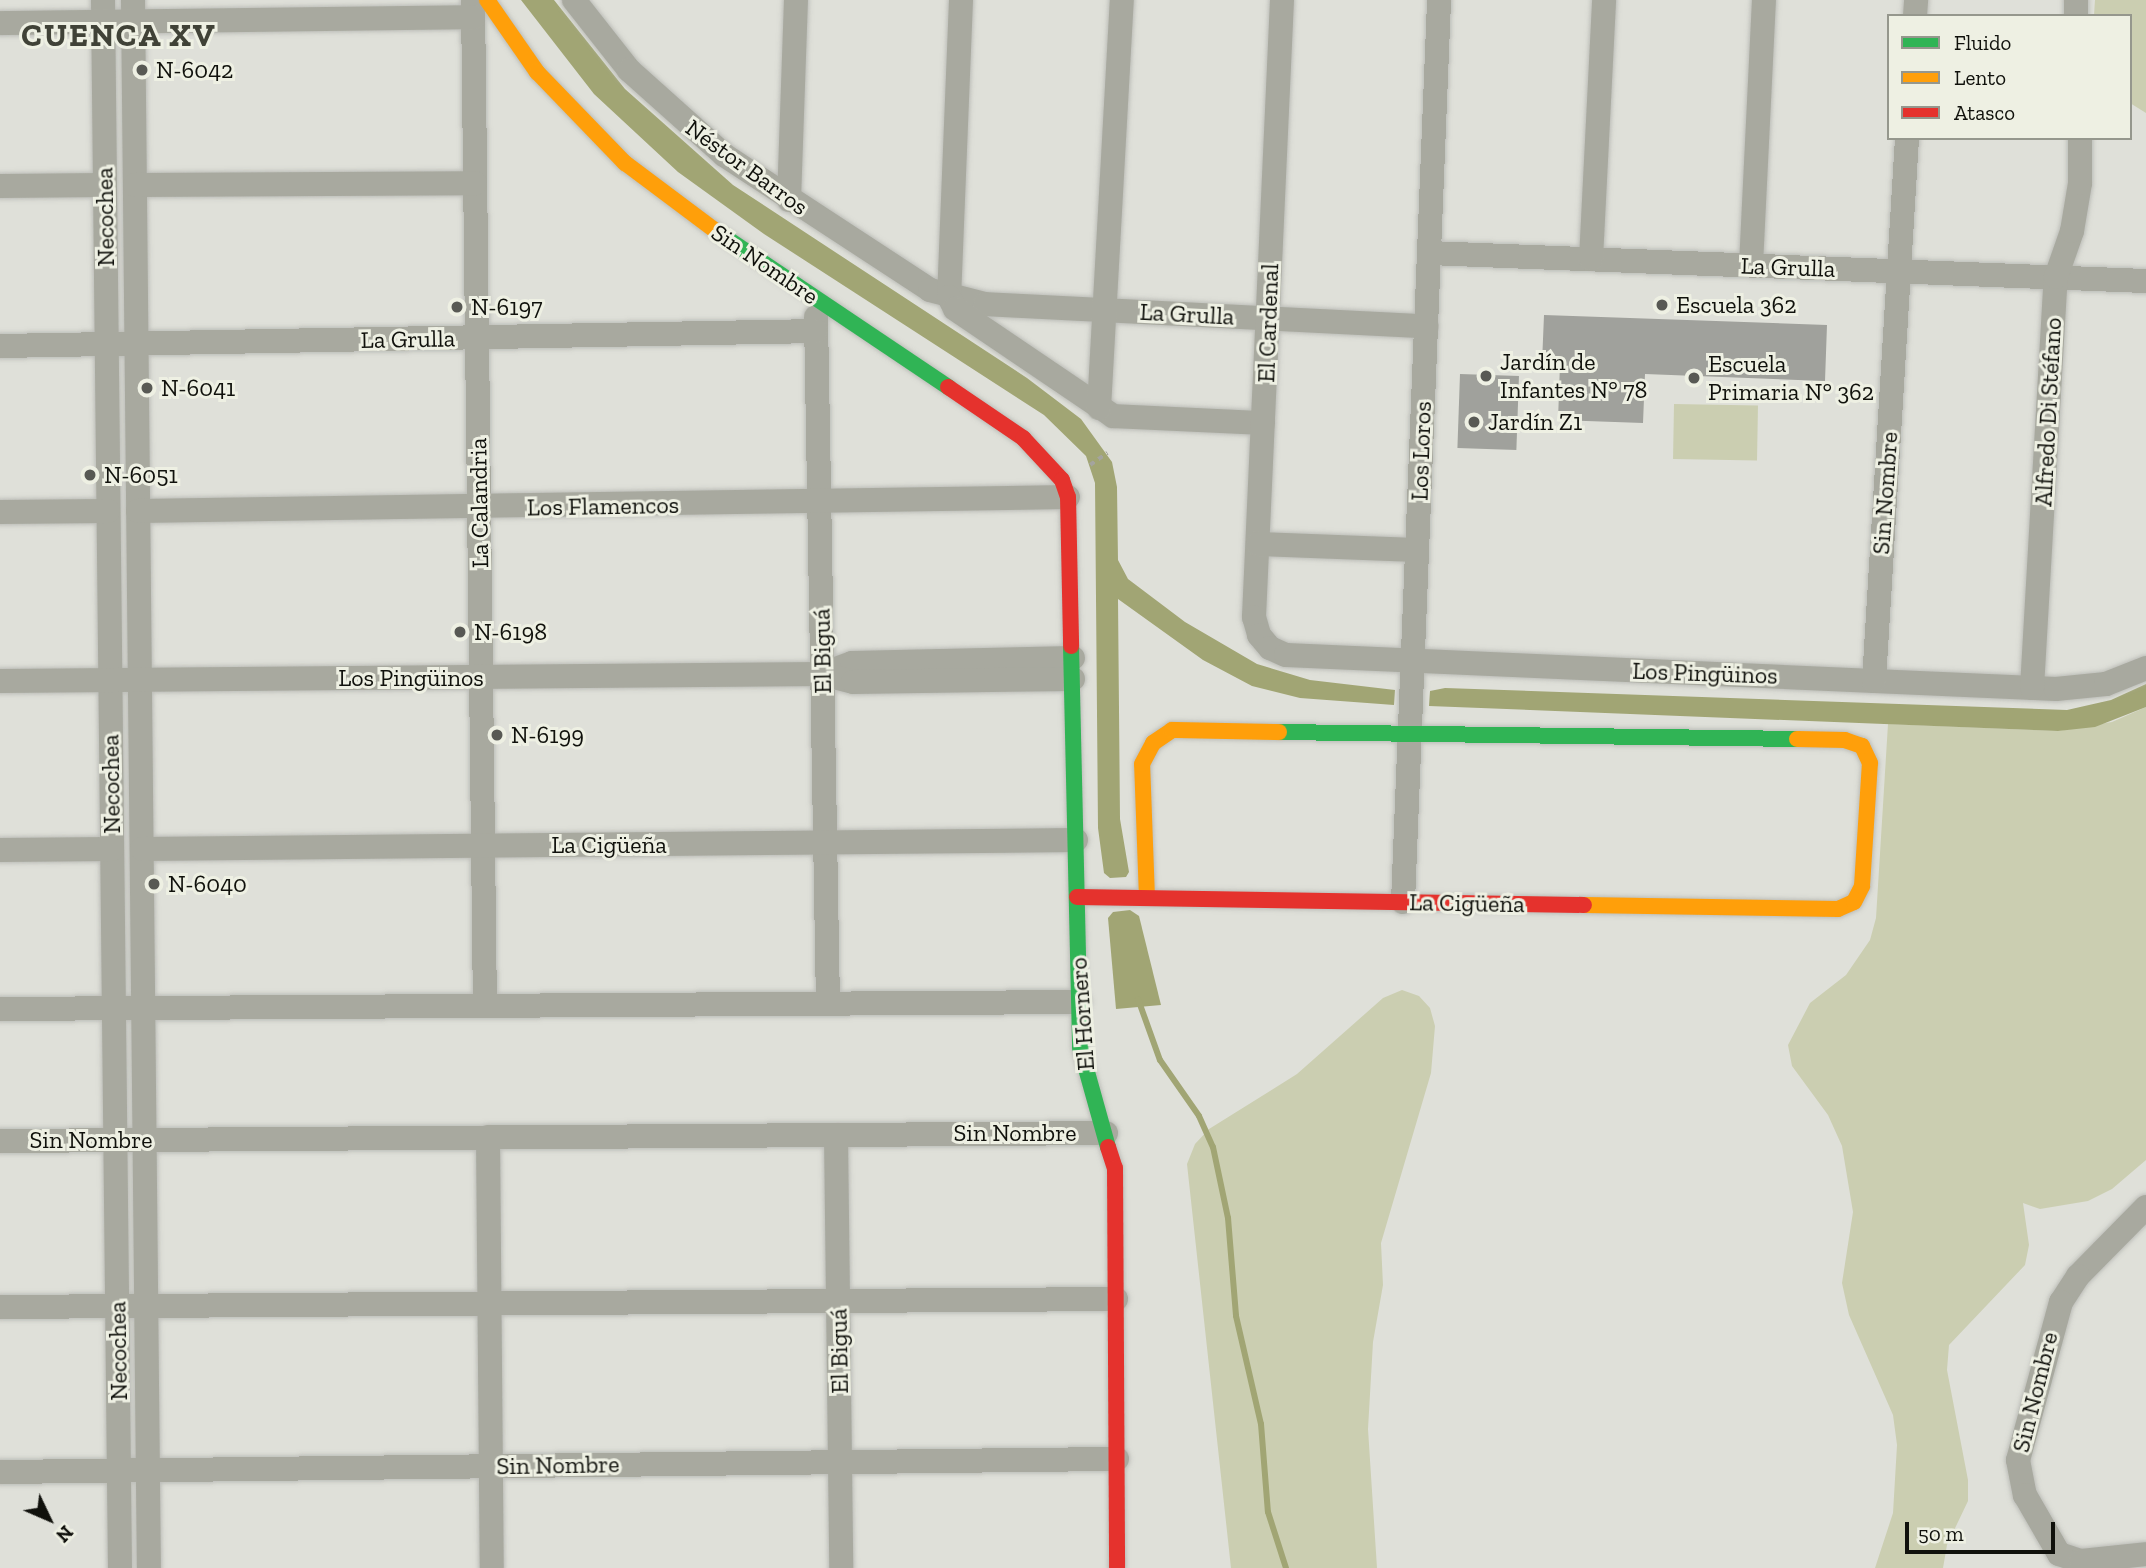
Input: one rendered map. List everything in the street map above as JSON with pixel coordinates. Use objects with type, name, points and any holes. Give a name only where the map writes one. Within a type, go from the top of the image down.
[{"type":"street","name":"Néstor Barros","points":[[574,0],[657,97],[724,155],[913,280],[949,297]]},
{"type":"street","points":[[789,200],[796,0]]},
{"type":"street","points":[[961,0],[949,297],[964,318],[1099,408],[1128,419],[1263,423]]},
{"type":"street","points":[[1099,408],[1122,0]]},
{"type":"street","name":"El Cardenal","points":[[1264,643],[1254,617],[1282,0]]},
{"type":"street","name":"Los Loros","points":[[1403,902],[1439,0]]},
{"type":"street","points":[[1591,259],[1604,0]]},
{"type":"street","points":[[1751,265],[1764,0]]},
{"type":"street","points":[[0,23],[103,11],[478,6]]},
{"type":"street","name":"La Calandria","points":[[478,6],[475,183],[485,1006]]},
{"type":"street","name":"Sin Nombre","points":[[478,6],[552,90],[625,163],[816,299],[1039,450],[1062,480],[1068,497]]},
{"type":"street","name":"Necochea","points":[[103,11],[120,1568]]},
{"type":"street","name":"Necochea","points":[[133,11],[149,1568]]},
{"type":"street","name":"Sin Nombre","points":[[1874,681],[1907,140]]},
{"type":"street","name":"Alfredo Di Stéfano","points":[[2032,688],[2056,277],[2072,231],[2080,183],[2080,140]]},
{"type":"street","points":[[135,185],[475,183]]},
{"type":"street","points":[[0,186],[105,185]]},
{"type":"street","name":"La Grulla","points":[[1429,253],[2146,281]]},
{"type":"street","name":"La Grulla","points":[[949,297],[985,304],[1426,326]]},
{"type":"street","name":"El Biguá","points":[[816,299],[828,1004]]},
{"type":"street","name":"La Grulla","points":[[0,346],[816,331]]},
{"type":"street","name":"Los Flamencos","points":[[138,511],[819,503],[1068,497]]},
{"type":"street","name":"El Hornero","points":[[1068,497],[1079,1002],[1084,1073],[1106,1133],[1115,1168],[1117,1568]]},
{"type":"street","points":[[0,512],[108,511]]},
{"type":"street","points":[[1258,544],[1417,550]]},
{"type":"street","name":"Los Pingüinos","points":[[1264,643],[1286,655],[2032,688],[2106,684],[2146,668]]},
{"type":"street","name":"Los Pingüinos","points":[[0,681],[822,674],[852,663],[1073,668]]},
{"type":"street","points":[[1147,898],[1141,775],[1153,743],[1182,729],[1410,733]]},
{"type":"street","name":"La Cigüeña","points":[[1077,897],[1838,909],[1854,902],[1862,886],[1870,763],[1862,746],[1845,740],[1410,733]]},
{"type":"street","name":"La Cigüeña","points":[[142,849],[1076,841]]},
{"type":"street","points":[[0,850],[112,849]]},
{"type":"street","points":[[0,1009],[1079,1002]]},
{"type":"street","name":"Sin Nombre","points":[[0,1141],[1106,1133]]},
{"type":"street","name":"El Biguá","points":[[836,1135],[841,1568]]},
{"type":"street","points":[[488,1138],[492,1568]]},
{"type":"street","name":"Sin Nombre","points":[[2146,1208],[2078,1276],[2061,1302],[2018,1460],[2025,1495],[2059,1555],[2081,1561],[2146,1554]]},
{"type":"street","points":[[0,1307],[1116,1299]]},
{"type":"street","name":"Sin Nombre","points":[[0,1472],[1117,1459]]},
{"type":"path","points":[[1090,464],[1108,453]]},
{"type":"shaded area","points":[[521,0],[554,0],[625,89],[733,185],[1027,378],[1081,419],[1112,462],[1117,487],[1118,560],[1128,579],[1185,622],[1257,664],[1310,680],[1395,690],[1394,705],[1300,698],[1252,686],[1203,660],[1118,599],[1120,819],[1129,872],[1126,877],[1110,878],[1104,873],[1098,828],[1095,483],[1086,456],[1044,415],[764,234],[678,172],[594,94]]},
{"type":"shaded area","points":[[2095,0],[2146,0],[2146,113],[2132,104],[2132,14],[2094,14]]},
{"type":"shaded area","points":[[1674,404],[1758,405],[1757,460],[1673,459]]},
{"type":"shaded area","points":[[2146,684],[2146,707],[2095,727],[2058,731],[1429,706],[1430,691],[1445,688],[2067,710],[2111,700]]},
{"type":"shaded area","points":[[2146,707],[2146,1160],[2112,1189],[2088,1201],[2040,1209],[2023,1203],[2029,1245],[2025,1265],[1949,1345],[1947,1370],[1968,1480],[1968,1501],[1947,1545],[1943,1568],[1875,1568],[1893,1513],[1897,1445],[1893,1415],[1849,1315],[1842,1283],[1853,1212],[1842,1146],[1828,1115],[1792,1066],[1788,1045],[1810,1003],[1846,975],[1870,940],[1876,918],[1888,724],[2058,731],[2112,722]]},
{"type":"shaded area","points":[[1130,910],[1139,916],[1161,1005],[1116,1009],[1108,918],[1113,912]]},
{"type":"shaded area","points":[[1402,990],[1419,996],[1430,1008],[1435,1026],[1431,1073],[1381,1243],[1383,1285],[1373,1342],[1368,1429],[1377,1568],[1231,1568],[1187,1164],[1195,1144],[1209,1129],[1297,1074],[1383,998]]},
{"type":"building","points":[[1544,315],[1827,325],[1825,381],[1645,374],[1643,423],[1558,420],[1560,364],[1542,363]]},
{"type":"building","points":[[1460,374],[1519,376],[1516,450],[1457,448]]},
{"type":"waterway","points":[[1138,999],[1160,1060],[1199,1116],[1213,1147],[1228,1218],[1236,1316],[1261,1424],[1268,1512],[1286,1568]]},
{"type":"traffic: fast","points":[[716,231],[948,387]]},
{"type":"traffic: fast","points":[[1071,646],[1080,1047],[1108,1147]]},
{"type":"traffic: fast","points":[[1279,732],[1797,739]]},
{"type":"traffic: slow","points":[[487,0],[537,72],[625,163],[716,231]]},
{"type":"traffic: slow","points":[[1147,898],[1142,764],[1153,743],[1172,730],[1279,732]]},
{"type":"traffic: slow","points":[[1584,905],[1838,909],[1854,902],[1862,886],[1870,763],[1862,746],[1845,740],[1797,739]]},
{"type":"traffic: jam","points":[[948,387],[1023,438],[1062,480],[1068,497],[1071,646]]},
{"type":"traffic: jam","points":[[1077,897],[1584,905]]},
{"type":"traffic: jam","points":[[1108,1147],[1115,1168],[1117,1568]]},
{"type":"place","name":"N-6042","points":[[142,70]]},
{"type":"place","name":"Escuela 362","points":[[1662,305]]},
{"type":"place","name":"N-6197","points":[[457,307]]},
{"type":"place","name":"Jardín de Infantes N° 78","points":[[1486,376]]},
{"type":"place","name":"Escuela Primaria N° 362","points":[[1694,378]]},
{"type":"place","name":"N-6041","points":[[147,388]]},
{"type":"place","name":"Jardín Z1","points":[[1474,422]]},
{"type":"place","name":"N-6051","points":[[90,475]]},
{"type":"place","name":"N-6198","points":[[460,632]]},
{"type":"place","name":"N-6199","points":[[497,735]]},
{"type":"place","name":"N-6040","points":[[154,884]]},
{"type":"district","name":"CUENCA XV","points":[[119,35]]}]
